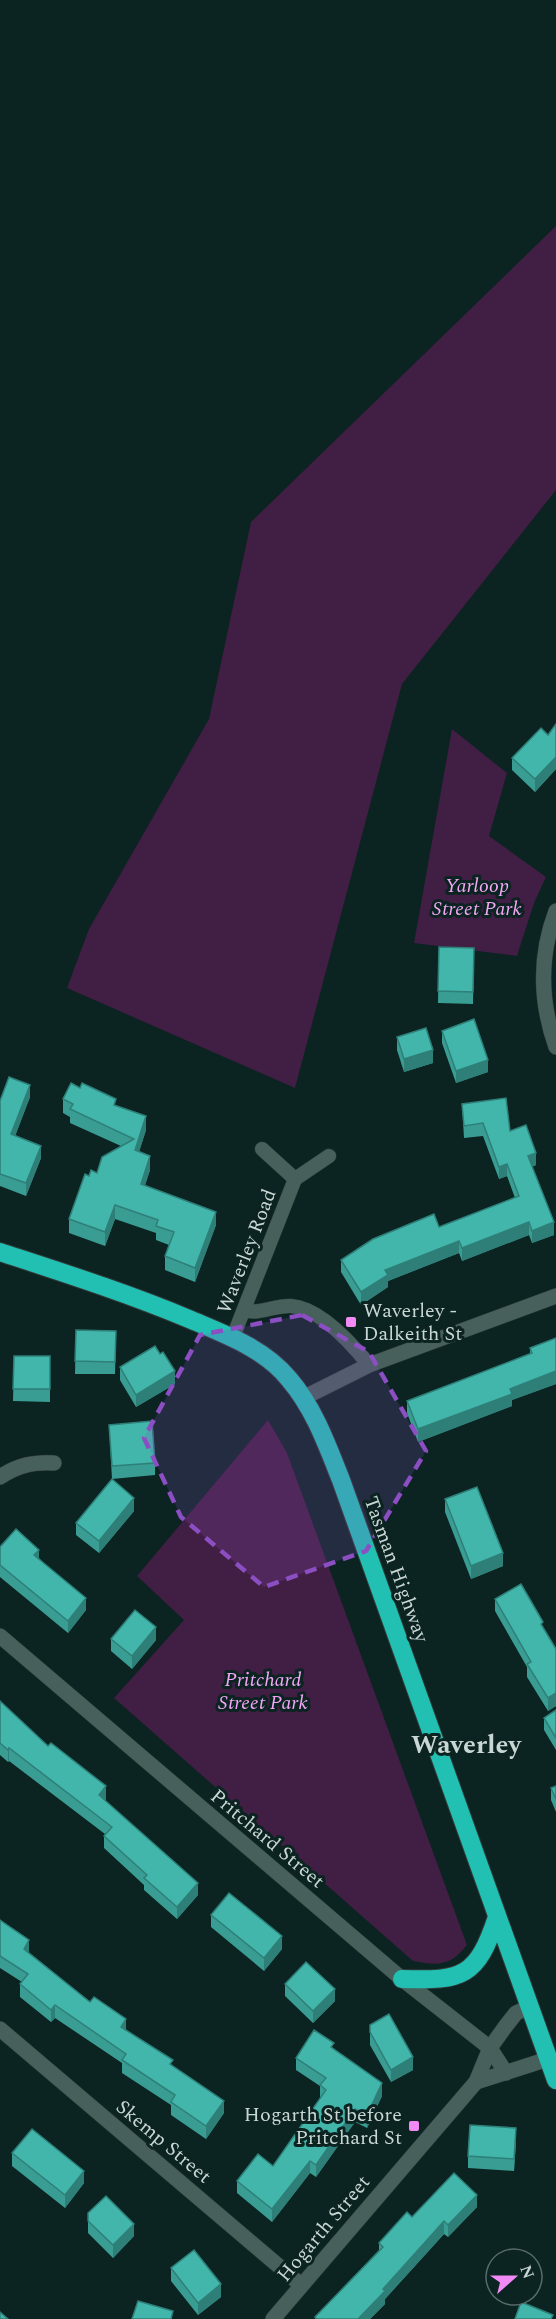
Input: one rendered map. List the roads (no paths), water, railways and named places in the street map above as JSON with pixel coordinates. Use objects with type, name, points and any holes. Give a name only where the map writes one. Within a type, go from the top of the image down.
[{"type":"highway","name":"Tasman Highway","points":[[0,1252],[128,1293],[233,1337],[270,1361],[289,1378],[303,1398],[321,1428],[341,1480],[556,2080]]},
{"type":"highway","points":[[402,1979],[434,1980],[461,1975],[473,1967],[483,1953],[497,1917]]},
{"type":"street","points":[[556,911],[546,942],[543,986],[548,1020],[556,1047]]},
{"type":"street","points":[[303,1398],[369,1365],[556,1296]]},
{"type":"street","points":[[0,1477],[33,1462],[54,1463]]},
{"type":"street","name":"Pritchard Street","points":[[0,1636],[402,1979],[490,2048],[506,2073]]},
{"type":"street","name":"Hogarth Street","points":[[273,2319],[476,2082],[490,2048],[516,2013],[529,2007]]},
{"type":"street","name":"Skemp Street","points":[[0,2029],[302,2285]]},
{"type":"street","points":[[476,2082],[548,2059]]},
{"type":"lane","name":"Waverley Road","points":[[262,1149],[295,1179]]},
{"type":"lane","name":"Waverley Road","points":[[233,1337],[295,1179],[329,1156]]},
{"type":"lane","points":[[244,1310],[254,1313],[274,1307],[293,1306],[311,1314],[352,1343],[369,1365]]},
{"type":"place","name":"Waverley - Dalkeith St","points":[[351,1322]]},
{"type":"place","name":"Hogarth St before Pritchard St","points":[[414,2126]]},
{"type":"district","name":"Waverley","points":[[466,1744]]},
{"type":"park label","name":"Yarloop Street Park","points":[[477,896]]},
{"type":"park label","name":"Pritchard Street Park","points":[[263,1690]]}]
